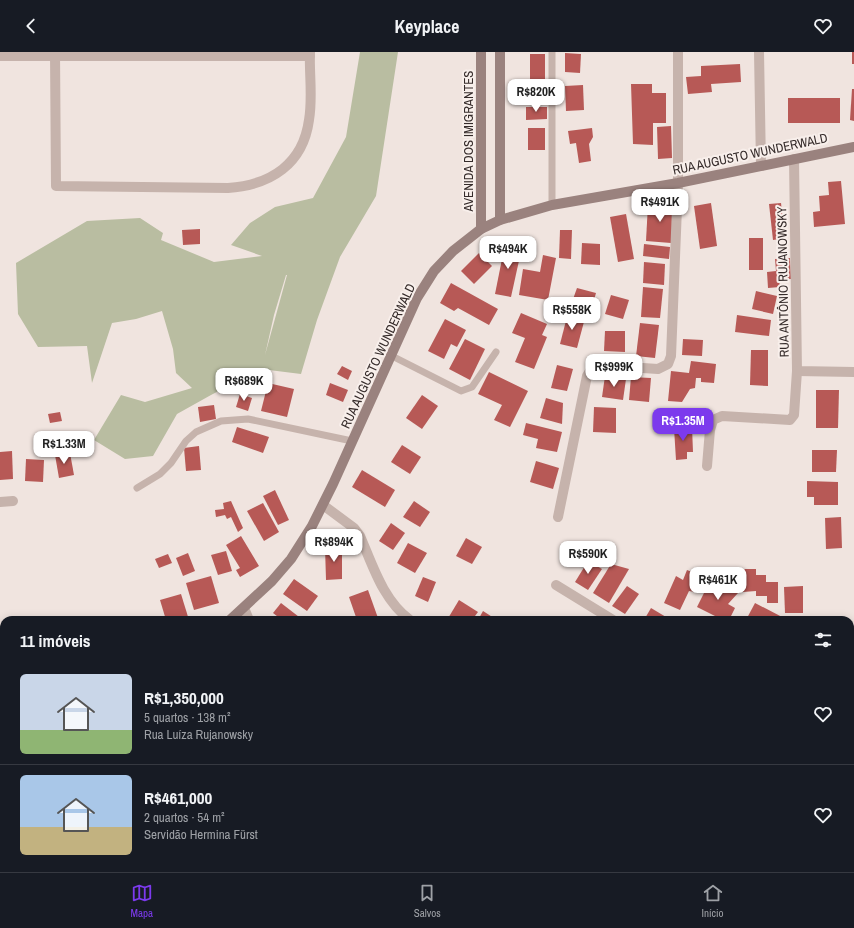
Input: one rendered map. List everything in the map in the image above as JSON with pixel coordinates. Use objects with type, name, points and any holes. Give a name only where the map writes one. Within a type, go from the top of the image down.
[{"type":"main road","name":"AVENIDA DOS IMIGRANTES","points":[[481,52],[481,229]]},
{"type":"main road","points":[[500,52],[500,220]]},
{"type":"main road","name":"RUA AUGUSTO WUNDERWALD","points":[[235,616],[290,559],[323,505],[417,298],[434,271],[453,251],[481,229],[500,220],[552,205],[678,183],[854,147]]},
{"type":"street","points":[[558,517],[587,376],[592,368],[597,365],[658,369],[668,364],[671,356],[678,183],[678,52]]},
{"type":"street","points":[[759,52],[761,166]]},
{"type":"street","points":[[0,56],[55,54],[310,54],[311,100],[308,125],[300,150],[287,167],[274,176],[246,187],[56,186],[55,54]]},
{"type":"street","name":"RUA ANTÔNIO RUJANOWSKY","points":[[794,159],[797,372],[854,372]]},
{"type":"street","points":[[707,466],[710,430],[713,420],[722,416],[790,420],[794,415],[797,372]]},
{"type":"street","points":[[0,502],[14,501]]},
{"type":"street","points":[[323,505],[354,528],[360,536],[386,594],[393,606],[405,616]]},
{"type":"street","points":[[556,585],[606,616]]},
{"type":"street","points":[[244,608],[247,616]]},
{"type":"lane","points":[[552,52],[552,205]]},
{"type":"lane","points":[[390,355],[460,391],[472,387],[496,352]]},
{"type":"lane","points":[[137,488],[160,474],[171,463],[186,441],[196,432],[222,421],[248,419],[352,441]]},
{"type":"green space","points":[[360,52],[398,52],[376,196],[340,257],[317,320],[301,374],[261,369],[211,395],[177,414],[153,456],[125,459],[94,440],[121,395],[145,402],[192,388],[176,373],[173,349],[162,311],[136,319],[112,323],[92,383],[87,346],[38,347],[18,314],[16,263],[87,221],[140,218],[163,233],[161,240],[214,262],[262,256],[231,245],[250,223],[275,207],[313,198],[346,137]],"holes":[[[287,275],[265,355],[274,315]]]},
{"type":"building","points":[[852,52],[854,52],[854,64],[852,64]]},
{"type":"building","points":[[565,53],[581,54],[580,73],[565,72]]},
{"type":"building","points":[[530,54],[545,54],[545,86],[530,86]]},
{"type":"building","points":[[740,64],[741,82],[711,84],[712,92],[688,94],[686,77],[701,76],[701,66]]},
{"type":"building","points":[[631,84],[652,84],[652,93],[666,93],[666,123],[653,123],[653,145],[633,144]]},
{"type":"building","points":[[583,85],[584,110],[566,111],[565,86]]},
{"type":"building","points":[[852,89],[854,89],[854,121],[850,120]]},
{"type":"building","points":[[788,98],[840,98],[840,123],[788,123]]},
{"type":"building","points":[[526,107],[547,107],[547,119],[526,120]]},
{"type":"building","points":[[671,126],[672,158],[658,159],[657,127]]},
{"type":"building","points":[[528,128],[545,128],[545,150],[528,150]]},
{"type":"building","points":[[592,128],[593,137],[589,144],[591,161],[579,163],[576,143],[570,144],[568,131]]},
{"type":"building","points":[[841,181],[845,224],[814,227],[813,212],[820,211],[819,196],[829,195],[828,182]]},
{"type":"building","points":[[711,203],[717,246],[700,249],[694,206]]},
{"type":"building","points":[[781,203],[785,238],[773,240],[769,204]]},
{"type":"building","points":[[648,204],[674,205],[671,243],[646,241]]},
{"type":"building","points":[[626,214],[634,259],[618,262],[610,217]]},
{"type":"building","points":[[200,229],[200,244],[183,245],[182,230]]},
{"type":"building","points":[[560,230],[572,230],[571,259],[559,258]]},
{"type":"building","points":[[749,238],[763,238],[763,270],[749,270]]},
{"type":"building","points":[[582,243],[600,244],[600,265],[581,264]]},
{"type":"building","points":[[505,244],[522,247],[511,297],[495,294]]},
{"type":"building","points":[[644,244],[670,247],[669,259],[643,256]]},
{"type":"building","points":[[479,253],[492,266],[474,284],[461,271]]},
{"type":"building","points":[[543,255],[556,258],[548,300],[519,295],[523,269],[540,272]]},
{"type":"building","points":[[790,258],[791,279],[779,280],[780,287],[768,288],[767,272],[776,271],[775,259]]},
{"type":"building","points":[[644,262],[665,264],[664,285],[643,283]]},
{"type":"building","points":[[451,283],[498,309],[489,325],[458,308],[454,311],[440,303]]},
{"type":"building","points":[[643,287],[663,289],[660,318],[641,317]]},
{"type":"building","points":[[577,288],[596,293],[592,307],[572,302]]},
{"type":"building","points":[[756,291],[777,296],[773,314],[752,309]]},
{"type":"building","points":[[611,295],[629,300],[623,319],[605,314]]},
{"type":"building","points":[[521,313],[547,324],[542,335],[547,337],[534,369],[515,362],[525,338],[512,333]]},
{"type":"building","points":[[568,313],[585,318],[577,348],[560,344]]},
{"type":"building","points":[[737,315],[771,320],[769,336],[735,332]]},
{"type":"building","points":[[445,319],[466,330],[457,347],[451,344],[444,359],[428,351]]},
{"type":"building","points":[[640,323],[659,325],[655,358],[636,356]]},
{"type":"building","points":[[605,331],[625,331],[625,352],[604,351]]},
{"type":"building","points":[[465,339],[485,349],[470,380],[449,369]]},
{"type":"building","points":[[683,339],[703,340],[702,356],[682,355]]},
{"type":"building","points":[[751,350],[768,350],[768,386],[750,385]]},
{"type":"building","points":[[691,361],[716,364],[714,383],[701,382],[701,378],[696,378],[695,388],[690,389],[682,402],[668,401],[671,371],[689,373]]},
{"type":"building","points":[[557,365],[573,369],[567,391],[551,388]]},
{"type":"building","points":[[342,366],[352,371],[348,380],[337,374]]},
{"type":"building","points":[[489,372],[528,391],[510,427],[494,420],[502,405],[478,394]]},
{"type":"building","points":[[605,376],[626,379],[623,400],[602,397]]},
{"type":"building","points":[[631,377],[651,378],[649,402],[629,400]]},
{"type":"building","points":[[268,383],[294,389],[287,417],[261,411]]},
{"type":"building","points":[[330,383],[348,390],[343,402],[326,395]]},
{"type":"building","points":[[816,390],[839,390],[838,428],[816,428]]},
{"type":"building","points":[[240,394],[252,398],[248,411],[236,407]]},
{"type":"building","points":[[422,395],[438,406],[422,429],[406,418]]},
{"type":"building","points":[[546,398],[563,403],[562,424],[540,418]]},
{"type":"building","points":[[214,405],[216,419],[200,422],[198,407]]},
{"type":"building","points":[[594,407],[616,408],[616,433],[593,432]]},
{"type":"building","points":[[60,412],[62,421],[50,423],[48,414]]},
{"type":"building","points":[[526,423],[562,432],[557,452],[536,448],[538,439],[523,435]]},
{"type":"building","points":[[237,427],[269,437],[263,453],[232,442]]},
{"type":"building","points":[[692,427],[693,452],[687,452],[687,459],[676,460],[674,428]]},
{"type":"building","points":[[402,445],[421,457],[410,474],[391,462]]},
{"type":"building","points":[[199,446],[201,470],[186,471],[184,448]]},
{"type":"building","points":[[812,450],[837,450],[836,472],[812,472]]},
{"type":"building","points":[[12,451],[13,479],[0,480],[0,452]]},
{"type":"building","points":[[70,453],[74,475],[59,478],[55,455]]},
{"type":"building","points":[[26,459],[44,460],[43,482],[25,481]]},
{"type":"building","points":[[536,461],[559,468],[553,489],[530,482]]},
{"type":"building","points":[[362,470],[395,490],[385,507],[352,487]]},
{"type":"building","points":[[807,481],[838,482],[838,505],[814,505],[814,497],[807,497]]},
{"type":"building","points":[[275,490],[289,520],[278,525],[263,496]]},
{"type":"building","points":[[231,501],[243,528],[238,532],[231,517],[227,519],[225,515],[216,517],[215,510],[224,509],[223,503]]},
{"type":"building","points":[[414,501],[430,512],[420,527],[403,517]]},
{"type":"building","points":[[263,503],[279,532],[264,541],[247,511]]},
{"type":"building","points":[[841,517],[842,548],[826,549],[825,518]]},
{"type":"building","points":[[391,523],[405,533],[393,550],[379,541]]},
{"type":"building","points":[[241,536],[259,566],[240,577],[236,570],[240,568],[226,545]]},
{"type":"building","points":[[466,538],[482,547],[472,564],[456,556]]},
{"type":"building","points":[[408,543],[427,553],[415,573],[397,563]]},
{"type":"building","points":[[325,547],[342,547],[342,579],[326,580]]},
{"type":"building","points":[[226,551],[232,571],[218,575],[211,555]]},
{"type":"building","points":[[188,553],[195,571],[183,576],[176,558]]},
{"type":"building","points":[[168,554],[172,563],[159,568],[155,559]]},
{"type":"building","points":[[588,561],[602,569],[588,590],[575,582]]},
{"type":"building","points":[[611,564],[629,569],[609,603],[593,593]]},
{"type":"building","points":[[742,569],[756,569],[756,575],[766,575],[766,582],[778,582],[778,603],[767,603],[767,596],[756,596],[756,591],[743,592]]},
{"type":"building","points":[[687,570],[702,576],[695,592],[689,591],[680,610],[664,603],[676,576],[683,580]]},
{"type":"building","points":[[211,576],[219,603],[194,610],[186,583]]},
{"type":"building","points":[[423,577],[436,582],[428,602],[415,596]]},
{"type":"building","points":[[294,579],[318,596],[307,611],[283,594]]},
{"type":"building","points":[[711,579],[738,593],[728,604],[735,608],[731,616],[715,616],[697,607]]},
{"type":"building","points":[[627,586],[639,594],[625,614],[612,606]]},
{"type":"building","points":[[803,586],[803,613],[785,613],[784,587]]},
{"type":"building","points":[[368,590],[377,616],[356,616],[349,597]]},
{"type":"building","points":[[181,594],[188,616],[165,616],[160,600]]},
{"type":"building","points":[[459,600],[478,612],[475,616],[449,616]]},
{"type":"building","points":[[281,603],[298,616],[277,616],[273,613]]},
{"type":"building","points":[[755,603],[780,616],[748,616]]},
{"type":"building","points":[[651,608],[664,616],[646,616]]},
{"type":"building","points":[[483,611],[491,616],[480,616]]}]
